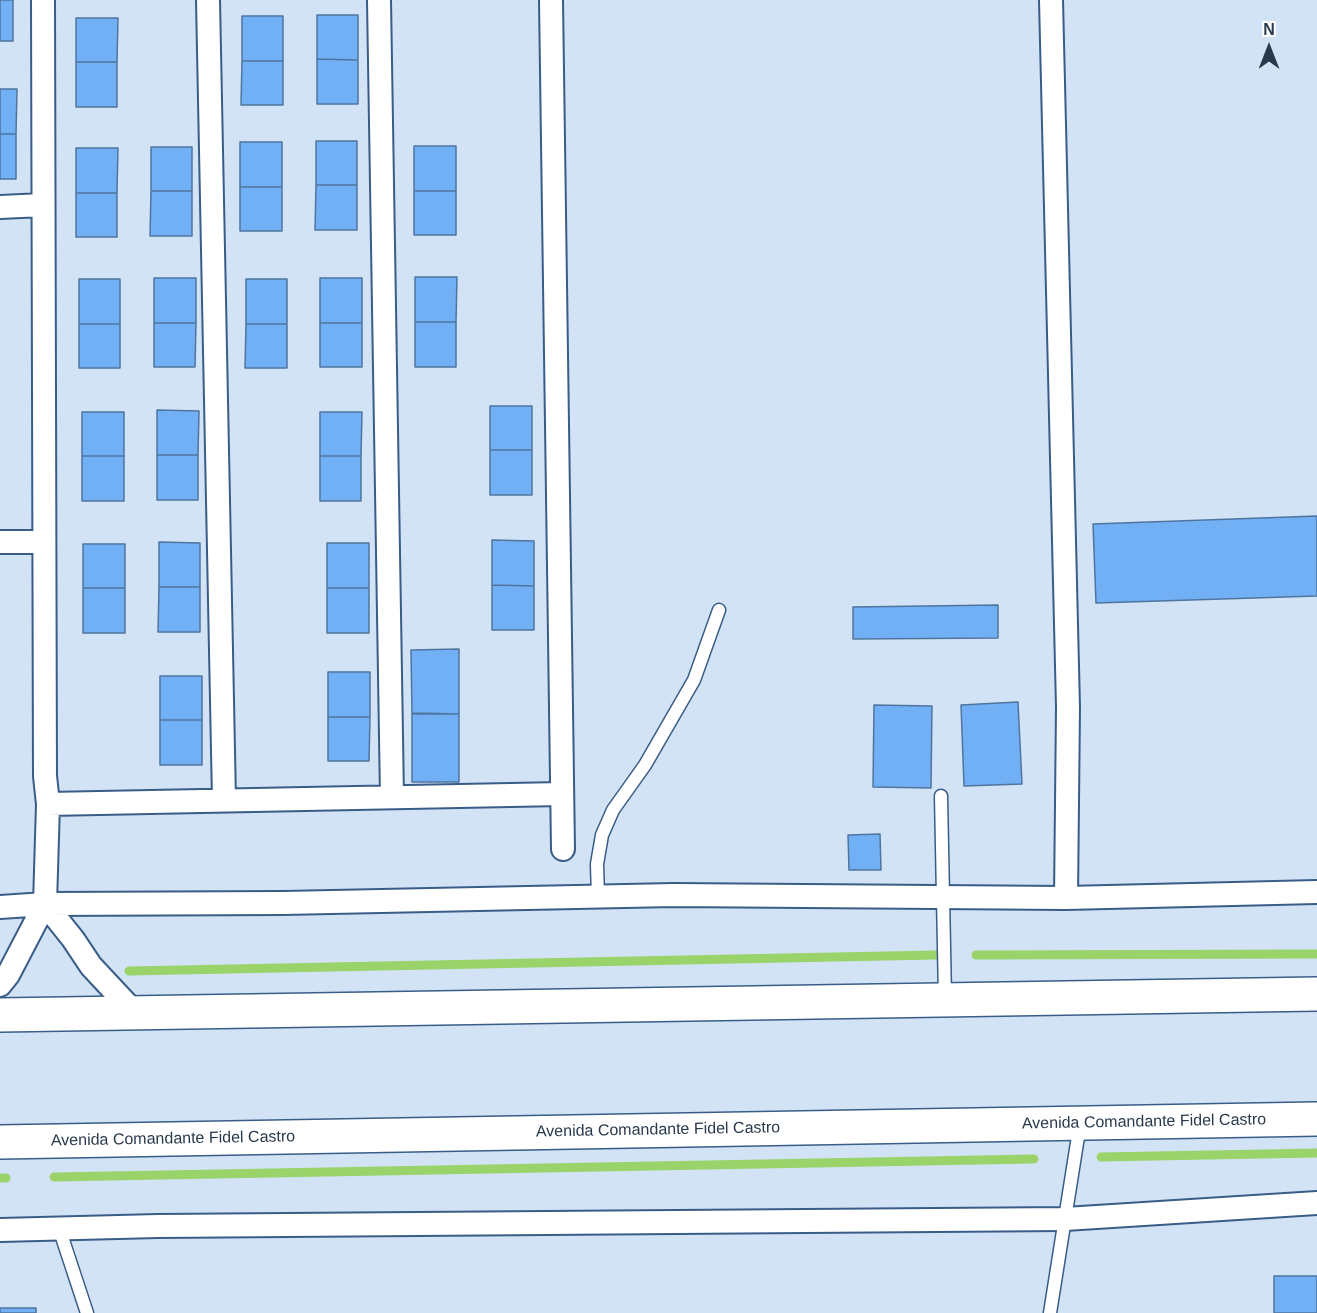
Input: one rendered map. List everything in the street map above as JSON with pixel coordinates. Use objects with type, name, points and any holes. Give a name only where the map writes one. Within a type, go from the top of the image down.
[{"type":"highway","points":[[0,1015],[1317,993]]},
{"type":"highway","name":"Avenida Comandante Fidel Castro","points":[[0,1142],[1317,1119]]},
{"type":"street","points":[[0,985],[8,975],[45,904],[48,804],[45,776],[43,0]]},
{"type":"street","points":[[208,0],[224,800]]},
{"type":"street","points":[[379,0],[392,797]]},
{"type":"street","points":[[551,0],[563,849]]},
{"type":"street","points":[[1051,0],[1068,707],[1066,898]]},
{"type":"street","points":[[0,207],[43,205]]},
{"type":"street","points":[[0,542],[44,542]]},
{"type":"street","points":[[48,804],[562,794]]},
{"type":"street","points":[[0,907],[45,904],[295,903],[674,895],[1066,898],[1317,892]]},
{"type":"street","points":[[45,904],[91,966],[134,1012]]},
{"type":"street","points":[[0,1230],[158,1226],[1065,1219],[1317,1203]]},
{"type":"lane","points":[[598,897],[597,864],[602,835],[613,810],[645,765],[694,681],[719,610]]},
{"type":"lane","points":[[941,796],[945,998]]},
{"type":"lane","points":[[1050,1313],[1080,1122]]},
{"type":"lane","points":[[59,1228],[87,1313]]},
{"type":"building","points":[[0,0],[13,0],[13,41],[0,41]]},
{"type":"building","points":[[317,15],[358,15],[358,60],[317,59]]},
{"type":"building","points":[[242,16],[283,16],[283,61],[242,61]]},
{"type":"building","points":[[76,18],[118,18],[117,62],[76,62]]},
{"type":"building","points":[[317,59],[358,60],[358,104],[317,104]]},
{"type":"building","points":[[242,61],[283,61],[283,105],[241,105]]},
{"type":"building","points":[[76,62],[117,62],[117,107],[76,107]]},
{"type":"building","points":[[0,89],[17,89],[16,134],[0,134]]},
{"type":"building","points":[[0,134],[16,134],[16,179],[0,179]]},
{"type":"building","points":[[316,141],[357,141],[357,185],[316,185]]},
{"type":"building","points":[[240,142],[282,142],[282,187],[240,187]]},
{"type":"building","points":[[414,146],[456,146],[456,191],[414,191]]},
{"type":"building","points":[[151,147],[192,147],[192,191],[151,191]]},
{"type":"building","points":[[76,148],[118,148],[117,193],[76,193]]},
{"type":"building","points":[[316,185],[357,185],[357,230],[315,230]]},
{"type":"building","points":[[240,187],[282,187],[282,231],[240,231]]},
{"type":"building","points":[[151,191],[192,191],[192,236],[150,236]]},
{"type":"building","points":[[414,191],[456,191],[456,235],[414,235]]},
{"type":"building","points":[[76,193],[117,193],[117,237],[76,237]]},
{"type":"building","points":[[415,277],[457,277],[456,322],[415,322]]},
{"type":"building","points":[[154,278],[196,278],[196,323],[154,323]]},
{"type":"building","points":[[320,278],[362,278],[362,323],[320,323]]},
{"type":"building","points":[[79,279],[120,279],[120,324],[79,324]]},
{"type":"building","points":[[246,279],[287,279],[287,324],[246,324]]},
{"type":"building","points":[[415,322],[456,322],[456,367],[415,367]]},
{"type":"building","points":[[154,323],[196,323],[195,367],[154,367]]},
{"type":"building","points":[[320,323],[362,323],[362,367],[320,367]]},
{"type":"building","points":[[79,324],[120,324],[120,368],[79,368]]},
{"type":"building","points":[[246,324],[287,324],[287,368],[245,368]]},
{"type":"building","points":[[490,406],[532,406],[532,450],[490,450]]},
{"type":"building","points":[[157,410],[199,411],[198,455],[157,455]]},
{"type":"building","points":[[82,412],[124,412],[124,456],[82,456]]},
{"type":"building","points":[[320,412],[362,412],[361,456],[320,456]]},
{"type":"building","points":[[490,450],[532,450],[532,495],[490,495]]},
{"type":"building","points":[[157,455],[198,455],[198,500],[157,500]]},
{"type":"building","points":[[82,456],[124,456],[124,501],[82,501]]},
{"type":"building","points":[[320,456],[361,456],[361,501],[320,501]]},
{"type":"building","points":[[1317,516],[1317,596],[1096,603],[1093,524]]},
{"type":"building","points":[[492,540],[534,541],[534,586],[492,585]]},
{"type":"building","points":[[159,542],[200,543],[200,587],[159,587]]},
{"type":"building","points":[[327,543],[369,543],[369,588],[327,588]]},
{"type":"building","points":[[83,544],[125,544],[125,588],[83,588]]},
{"type":"building","points":[[492,585],[534,586],[534,630],[492,630]]},
{"type":"building","points":[[159,587],[200,587],[200,632],[158,632]]},
{"type":"building","points":[[83,588],[125,588],[125,633],[83,633]]},
{"type":"building","points":[[327,588],[369,588],[369,633],[327,633]]},
{"type":"building","points":[[998,605],[998,638],[853,639],[853,607]]},
{"type":"building","points":[[459,649],[459,714],[412,714],[411,650]]},
{"type":"building","points":[[328,672],[370,672],[370,717],[328,717]]},
{"type":"building","points":[[160,676],[202,676],[202,720],[160,720]]},
{"type":"building","points":[[1018,702],[1022,784],[964,786],[961,705]]},
{"type":"building","points":[[874,705],[932,706],[931,788],[873,787]]},
{"type":"building","points":[[412,713],[459,714],[459,782],[412,782]]},
{"type":"building","points":[[328,717],[370,717],[369,761],[328,761]]},
{"type":"building","points":[[160,720],[202,720],[202,765],[160,765]]},
{"type":"building","points":[[880,834],[881,870],[849,870],[848,835]]},
{"type":"building","points":[[1274,1276],[1317,1276],[1317,1313],[1274,1313]]},
{"type":"building","points":[[0,1308],[36,1308],[36,1313],[0,1313]]},
{"type":"waterway","points":[[976,955],[1317,954]]},
{"type":"waterway","points":[[129,971],[936,955]]},
{"type":"waterway","points":[[1101,1157],[1317,1153]]},
{"type":"waterway","points":[[54,1177],[1034,1159]]},
{"type":"waterway","points":[[0,1178],[6,1178]]}]
